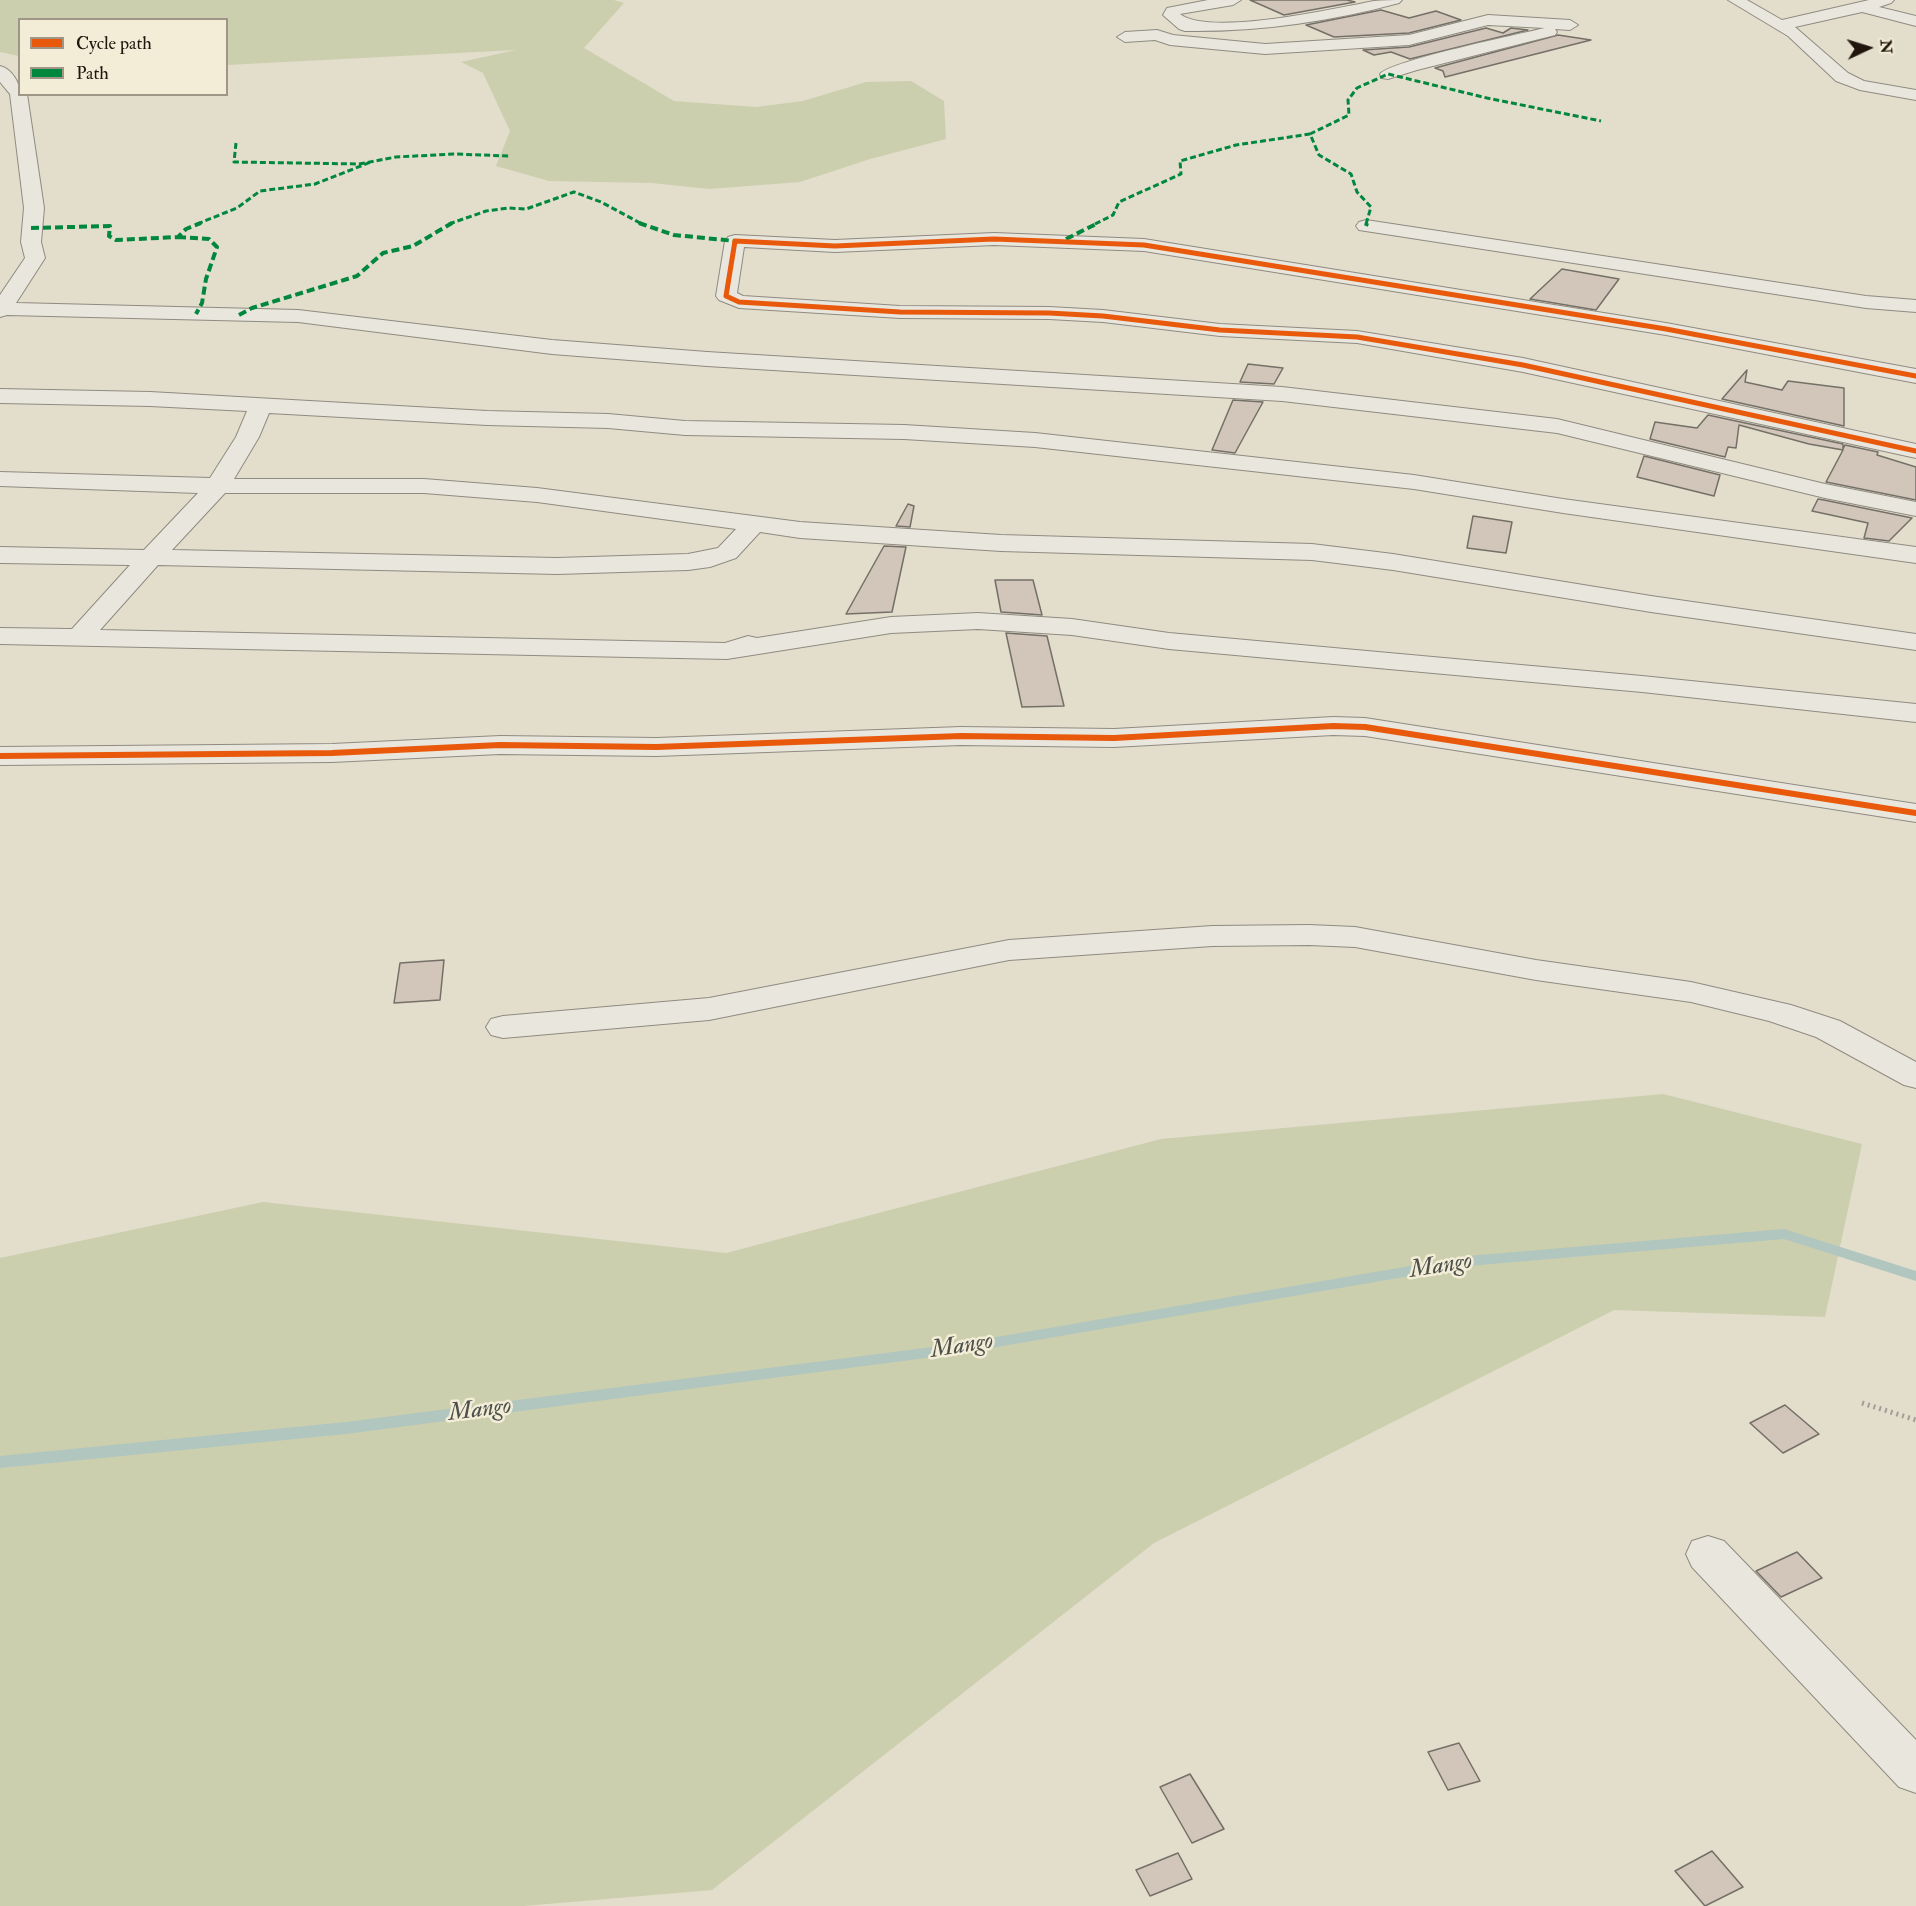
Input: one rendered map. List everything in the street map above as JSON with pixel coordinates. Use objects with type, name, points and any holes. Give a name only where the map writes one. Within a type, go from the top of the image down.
[{"type":"street","points":[[1233,0],[1173,11],[1171,15],[1185,26],[1283,21],[1356,10],[1394,0]]},
{"type":"street","points":[[1736,0],[1794,33],[1842,77],[1860,85],[1916,95]]},
{"type":"street","points":[[1780,25],[1886,0]]},
{"type":"street","points":[[1860,7],[1916,21]]},
{"type":"street","points":[[1264,49],[1409,40],[1488,20],[1570,25],[1388,74]]},
{"type":"street","points":[[1283,21],[1323,47]]},
{"type":"street","points":[[1125,37],[1157,35],[1170,40],[1264,49],[1293,55],[1352,59]]},
{"type":"street","points":[[1373,62],[1411,66]]},
{"type":"street","points":[[0,71],[18,94]]},
{"type":"street","points":[[1,310],[35,258],[31,242],[34,208],[18,96]]},
{"type":"street","points":[[1366,226],[1855,300],[1916,306]]},
{"type":"street","points":[[1916,376],[1666,328],[1533,309],[1144,245],[994,239],[835,246],[735,241],[726,296],[739,302],[900,312],[1102,315],[1220,330],[1357,337],[1523,365],[1916,451]]},
{"type":"street","points":[[1,310],[298,316],[552,346],[695,358],[1103,381],[1282,394],[1557,426],[1825,491],[1916,509]]},
{"type":"street","points":[[0,396],[104,397],[476,418],[608,421],[685,428],[904,432],[1035,440],[1414,482],[1563,506],[1916,555]]},
{"type":"street","points":[[79,639],[100,612],[218,486],[226,467],[241,450],[257,422],[260,405]]},
{"type":"street","points":[[0,479],[218,486],[423,486],[558,497],[800,530],[1001,543],[1312,552],[1393,562],[1650,604],[1916,642]]},
{"type":"street","points":[[0,555],[320,560],[441,565],[557,566],[688,562],[711,559],[727,553],[754,524]]},
{"type":"street","points":[[0,636],[79,639],[292,640],[727,651],[891,626],[978,621],[1072,627],[1169,641],[1642,684],[1916,713]]},
{"type":"street","points":[[727,651],[750,642],[764,631],[774,627]]},
{"type":"street","points":[[0,756],[332,753],[500,746],[656,747],[960,736],[1114,738],[1333,726],[1365,727],[1916,813]]},
{"type":"street","points":[[503,1027],[709,1009],[1009,950],[1212,936],[1309,935],[1355,937],[1536,970],[1713,997],[1779,1013],[1828,1029],[1916,1077]]},
{"type":"street","points":[[1708,1554],[1916,1772]]},
{"type":"path","points":[[1862,1403],[1916,1420]]},
{"type":"green space","points":[[0,0],[614,0],[624,3],[584,48],[674,101],[756,107],[803,101],[866,82],[911,81],[944,101],[946,139],[870,159],[800,182],[709,189],[652,183],[549,181],[496,166],[510,131],[483,73],[461,62],[516,50],[228,65],[228,18],[18,18],[18,56],[0,52]]},
{"type":"green space","points":[[1663,1094],[1862,1144],[1825,1317],[1614,1310],[1154,1543],[712,1890],[524,1906],[0,1906],[0,1258],[263,1202],[726,1253],[1161,1139]]},
{"type":"building","points":[[1250,0],[1347,0],[1355,2],[1284,15]]},
{"type":"building","points":[[1381,10],[1409,18],[1436,11],[1461,20],[1409,33],[1334,37],[1306,25]]},
{"type":"building","points":[[1486,28],[1503,33],[1511,28],[1528,30],[1410,59],[1391,52],[1374,55],[1363,50],[1409,47]]},
{"type":"building","points":[[1558,35],[1591,40],[1445,77],[1443,71],[1435,68]]},
{"type":"building","points":[[1562,269],[1619,279],[1596,310],[1530,299]]},
{"type":"building","points":[[1248,364],[1283,368],[1274,384],[1240,382]]},
{"type":"building","points":[[1747,370],[1745,382],[1782,390],[1788,381],[1844,388],[1844,426],[1722,399]]},
{"type":"building","points":[[1233,400],[1263,402],[1235,453],[1212,450]]},
{"type":"building","points":[[1708,415],[1843,444],[1843,449],[1845,445],[1878,452],[1877,455],[1916,467],[1916,500],[1826,482],[1843,450],[1809,444],[1739,425],[1736,448],[1728,447],[1725,457],[1650,439],[1655,422],[1697,428]]},
{"type":"building","points":[[1644,456],[1720,475],[1714,496],[1637,477]]},
{"type":"building","points":[[1818,499],[1912,518],[1889,541],[1864,538],[1868,523],[1812,511]]},
{"type":"building","points":[[908,504],[914,506],[910,527],[896,526]]},
{"type":"building","points":[[1473,516],[1512,522],[1506,553],[1467,548]]},
{"type":"building","points":[[884,546],[906,547],[892,612],[846,614]]},
{"type":"building","points":[[995,580],[1033,580],[1042,615],[1001,612]]},
{"type":"building","points":[[1006,633],[1047,636],[1064,706],[1022,707]]},
{"type":"building","points":[[444,960],[440,1000],[394,1003],[400,963]]},
{"type":"building","points":[[1785,1405],[1819,1434],[1783,1453],[1750,1423]]},
{"type":"building","points":[[1797,1552],[1822,1578],[1781,1597],[1756,1571]]},
{"type":"building","points":[[1459,1743],[1480,1781],[1448,1790],[1428,1752]]},
{"type":"building","points":[[1190,1774],[1224,1829],[1192,1843],[1160,1787]]},
{"type":"building","points":[[1712,1851],[1743,1887],[1705,1906],[1675,1871]]},
{"type":"building","points":[[1178,1853],[1192,1879],[1150,1896],[1136,1870]]},
{"type":"waterway","name":"Mango","points":[[0,1462],[346,1428],[956,1349],[1468,1261],[1784,1234],[1916,1276]]},
{"type":"marked path","points":[[1366,226],[1371,207],[1357,192],[1351,174],[1319,155],[1310,134],[1349,115],[1348,100],[1357,88],[1388,74],[1487,98],[1601,121]]},
{"type":"marked path","points":[[1066,239],[1113,215],[1119,202],[1181,174],[1180,161],[1236,145],[1310,134]]},
{"type":"marked path","points":[[236,143],[234,162],[359,164],[396,157],[454,154],[509,156]]},
{"type":"marked path","points":[[31,228],[110,226],[109,236],[116,240],[178,237],[186,229],[237,208],[260,191],[315,184],[371,162]]},
{"type":"marked path","points":[[239,315],[252,308],[357,276],[383,253],[413,246],[449,224],[486,211],[508,208],[526,209],[574,192],[601,202],[649,228],[674,235],[735,241]]},
{"type":"marked path","points":[[178,237],[209,239],[217,247],[206,279],[202,303],[196,314]]},
{"type":"cycle path","points":[[1916,376],[1666,329],[1144,245],[994,239],[835,246],[735,241],[726,296],[739,302],[900,312],[1049,313],[1103,316],[1220,330],[1357,337],[1523,365],[1916,451]]},
{"type":"cycle path","points":[[0,756],[332,753],[500,745],[656,747],[961,736],[1114,738],[1333,726],[1365,727],[1916,813]]}]
